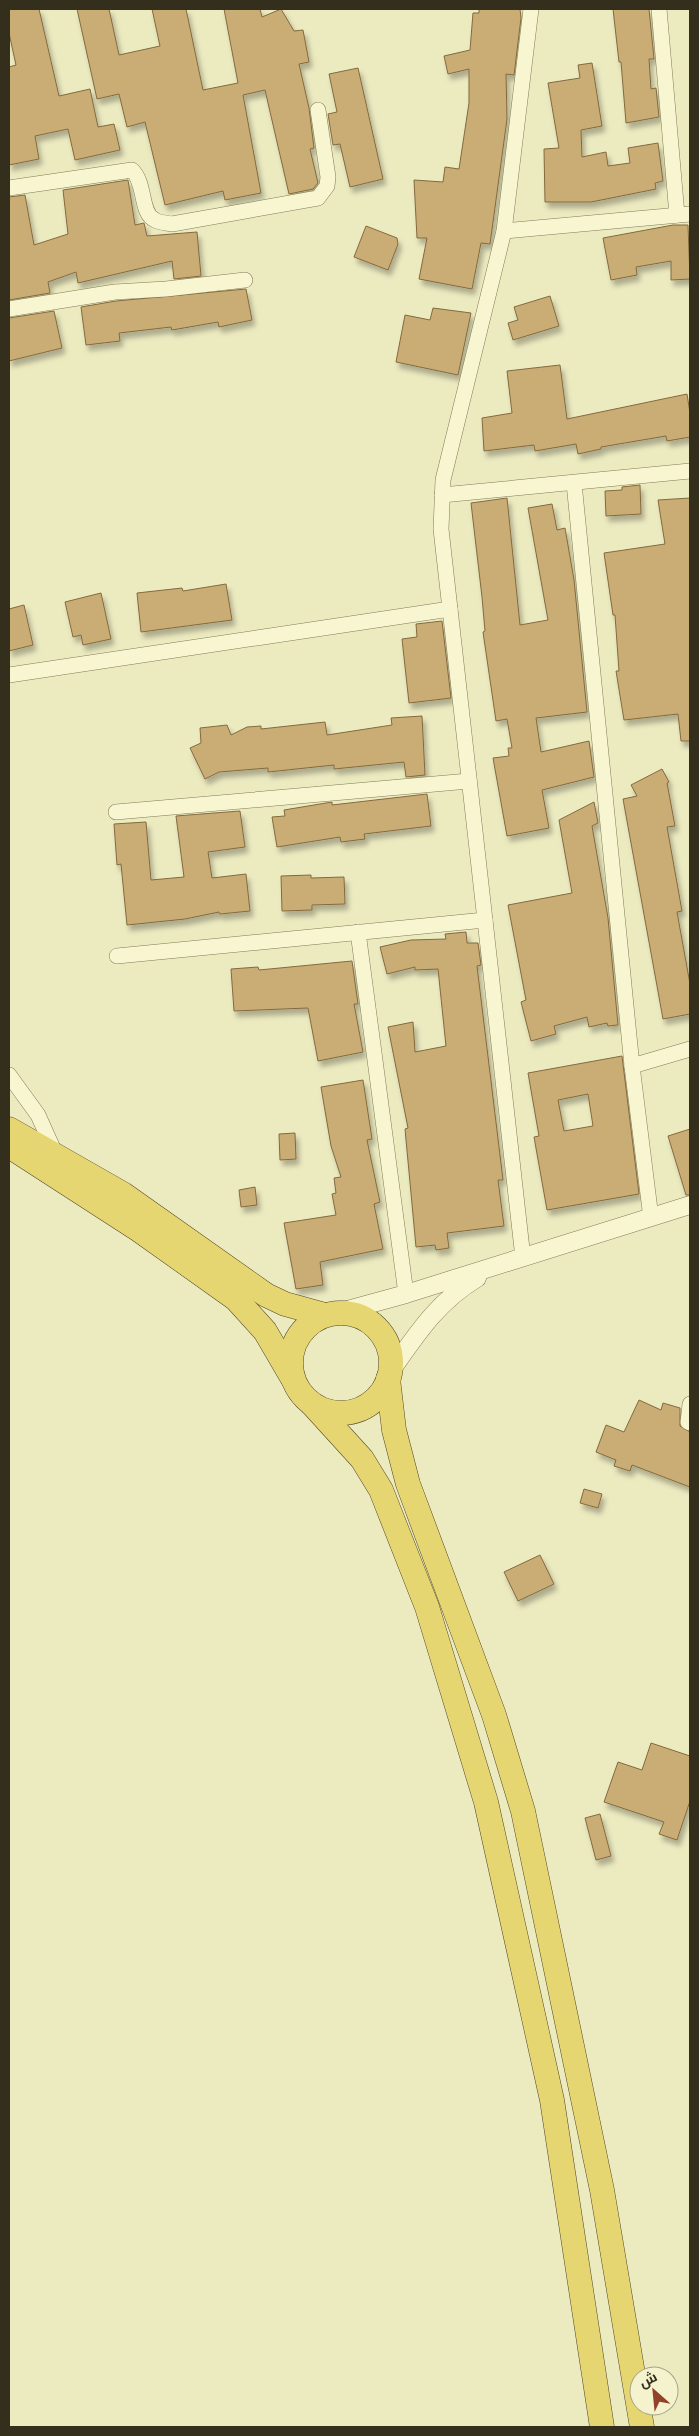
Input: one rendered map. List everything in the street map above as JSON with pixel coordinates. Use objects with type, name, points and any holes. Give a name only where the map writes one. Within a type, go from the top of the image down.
[{"type":"highway","points":[[9,1129],[153,1214],[266,1295],[284,1304],[329,1314],[349,1314],[364,1319],[377,1328],[386,1341],[391,1356],[389,1376],[394,1430],[408,1484],[494,1715],[523,1811],[602,2190],[642,2427]]},
{"type":"highway","points":[[9,1146],[139,1230],[236,1299],[265,1331],[301,1393],[362,1459],[381,1490],[427,1607],[486,1802],[552,2100],[602,2427]]},
{"type":"highway","points":[[294,1379],[291,1360],[296,1341],[314,1321],[329,1314]]},
{"type":"highway","points":[[312,1404],[326,1411],[341,1413],[356,1411],[370,1404],[381,1393],[389,1376]]},
{"type":"street","points":[[523,1258],[440,529],[442,480],[504,231],[531,9]]},
{"type":"street","points":[[504,231],[684,214],[659,9]]},
{"type":"street","points":[[9,188],[132,170],[138,176],[148,214],[154,220],[172,224],[318,198],[326,186],[328,177],[318,110]]},
{"type":"street","points":[[9,309],[115,292],[166,289],[245,280]]},
{"type":"street","points":[[442,495],[690,471]]},
{"type":"street","points":[[574,483],[632,1066],[651,1218]]},
{"type":"street","points":[[9,675],[450,609]]},
{"type":"street","points":[[116,812],[469,781]]},
{"type":"street","points":[[117,956],[484,920]]},
{"type":"street","points":[[358,932],[406,1294]]},
{"type":"street","points":[[632,1066],[690,1049]]},
{"type":"street","points":[[9,1075],[38,1115],[57,1156]]},
{"type":"street","points":[[329,1314],[406,1294],[690,1205]]},
{"type":"street","points":[[389,1376],[437,1308],[463,1286],[499,1265]]},
{"type":"street","points":[[690,1404],[688,1422],[690,1423]]},
{"type":"building","points":[[9,9],[39,9],[59,96],[90,89],[98,127],[114,124],[120,150],[75,160],[68,129],[35,136],[39,159],[9,165],[9,67],[16,65],[9,33]]},
{"type":"building","points":[[77,9],[109,9],[119,55],[160,46],[152,9],[186,9],[203,90],[238,83],[224,9],[260,9],[262,17],[281,9],[294,31],[303,30],[309,62],[299,64],[309,108],[314,148],[310,149],[318,183],[313,189],[289,194],[265,90],[243,95],[261,193],[225,200],[223,191],[165,205],[145,122],[127,127],[119,94],[97,99]]},
{"type":"building","points":[[479,9],[520,9],[521,18],[514,75],[506,74],[507,119],[490,244],[481,243],[472,289],[419,279],[427,238],[417,238],[414,180],[443,182],[445,167],[459,169],[469,103],[469,69],[448,74],[444,56],[470,50],[473,13],[479,13]]},
{"type":"building","points":[[613,9],[649,9],[654,59],[649,59],[651,89],[656,88],[659,117],[626,123],[621,62],[619,62]]},
{"type":"building","points":[[592,63],[602,126],[581,130],[582,157],[606,152],[608,166],[630,163],[628,148],[658,143],[663,181],[655,183],[656,189],[591,202],[545,202],[544,149],[559,148],[548,83],[580,78],[578,65]]},
{"type":"building","points":[[358,68],[383,179],[350,187],[340,144],[333,145],[328,114],[337,112],[329,74]]},
{"type":"building","points":[[128,180],[135,225],[144,223],[147,236],[197,232],[201,276],[174,279],[172,261],[78,283],[76,272],[48,282],[50,293],[9,300],[9,197],[25,195],[34,245],[68,234],[63,190]]},
{"type":"building","points":[[673,225],[688,225],[690,279],[671,280],[671,261],[636,267],[637,275],[611,280],[603,238]]},
{"type":"building","points":[[366,226],[397,238],[398,244],[388,270],[354,257]]},
{"type":"building","points":[[246,289],[252,320],[219,327],[218,322],[172,330],[171,327],[119,333],[120,341],[86,345],[81,307],[116,301]]},
{"type":"building","points":[[550,296],[559,326],[513,340],[508,323],[518,320],[514,307]]},
{"type":"building","points":[[433,308],[471,313],[458,375],[396,362],[405,315],[430,320]]},
{"type":"building","points":[[54,311],[62,348],[9,361],[9,318]]},
{"type":"building","points":[[560,365],[567,419],[687,394],[690,413],[690,437],[667,441],[666,436],[601,447],[601,449],[578,454],[576,444],[535,451],[534,445],[484,451],[482,418],[512,413],[507,371]]},
{"type":"building","points":[[640,485],[641,514],[606,516],[605,491],[622,490],[622,487]]},
{"type":"building","points":[[507,498],[520,625],[548,620],[528,508],[552,504],[557,530],[565,528],[574,580],[587,712],[536,718],[541,752],[589,741],[594,777],[542,790],[549,828],[507,836],[493,758],[509,756],[508,748],[512,748],[507,719],[496,721],[483,632],[485,631],[482,597],[471,503]]},
{"type":"building","points":[[690,498],[690,741],[681,741],[678,714],[624,720],[616,671],[619,671],[615,615],[613,615],[604,553],[665,544],[658,500]]},
{"type":"building","points":[[226,584],[232,620],[141,632],[137,593],[182,588],[183,591]]},
{"type":"building","points":[[101,593],[111,639],[83,645],[81,635],[73,637],[65,602]]},
{"type":"building","points":[[24,605],[33,645],[9,651],[9,609]]},
{"type":"building","points":[[442,621],[451,698],[409,703],[402,639],[417,637],[416,624]]},
{"type":"building","points":[[422,716],[425,775],[406,777],[404,762],[334,769],[334,765],[268,772],[268,768],[219,772],[205,779],[190,748],[201,743],[200,728],[227,725],[231,735],[247,727],[261,726],[261,729],[325,722],[327,735],[392,725],[391,718]]},
{"type":"building","points":[[662,769],[669,782],[667,783],[675,826],[667,827],[682,911],[677,912],[690,984],[690,1014],[663,1019],[623,799],[637,796],[631,785]]},
{"type":"building","points":[[427,794],[431,826],[364,834],[365,839],[341,842],[340,837],[277,847],[272,817],[285,816],[284,810],[332,802],[332,805]]},
{"type":"building","points":[[594,802],[598,823],[592,826],[608,918],[618,1025],[608,1026],[607,1023],[589,1027],[587,1017],[554,1026],[556,1034],[531,1041],[521,1002],[526,1000],[508,905],[572,893],[559,820]]},
{"type":"building","points":[[240,811],[245,847],[208,852],[212,878],[246,874],[250,911],[220,914],[219,912],[185,919],[127,925],[121,864],[117,865],[114,824],[146,822],[151,880],[184,877],[176,816]]},
{"type":"building","points":[[311,875],[311,878],[344,877],[345,904],[312,905],[312,910],[282,911],[281,876]]},
{"type":"building","points":[[466,932],[467,943],[478,943],[481,965],[477,966],[503,1180],[498,1180],[504,1226],[447,1233],[449,1248],[436,1250],[435,1245],[416,1247],[405,1129],[408,1128],[388,1027],[413,1022],[415,1052],[446,1046],[438,969],[415,970],[415,967],[387,974],[380,947],[411,940],[446,939],[445,934]]},
{"type":"building","points":[[352,961],[358,1004],[354,1004],[363,1052],[318,1061],[308,1008],[234,1011],[231,969],[258,967],[259,970]]},
{"type":"building","points":[[622,1056],[639,1194],[547,1210],[534,1137],[539,1136],[528,1073]],"holes":[[[588,1094],[593,1126],[564,1131],[558,1100]]]},
{"type":"building","points":[[363,1080],[372,1139],[367,1140],[380,1202],[374,1204],[383,1249],[320,1262],[323,1285],[296,1289],[284,1223],[336,1215],[332,1194],[336,1193],[334,1178],[341,1177],[331,1146],[321,1087]]},
{"type":"building","points":[[690,1129],[690,1195],[686,1195],[668,1136]]},
{"type":"building","points":[[295,1133],[296,1159],[280,1160],[279,1134]]},
{"type":"building","points":[[255,1187],[257,1205],[241,1207],[239,1190]]},
{"type":"building","points":[[639,1400],[661,1410],[663,1403],[680,1408],[680,1426],[690,1432],[690,1487],[632,1465],[630,1471],[614,1466],[616,1460],[596,1452],[606,1425],[624,1432]]},
{"type":"building","points":[[584,1489],[602,1494],[598,1508],[580,1503]]},
{"type":"building","points":[[540,1555],[554,1584],[518,1601],[504,1572]]},
{"type":"building","points":[[651,1743],[690,1756],[690,1801],[677,1840],[659,1834],[664,1822],[604,1802],[618,1762],[642,1770]]},
{"type":"building","points":[[600,1814],[611,1856],[596,1860],[585,1818]]}]
